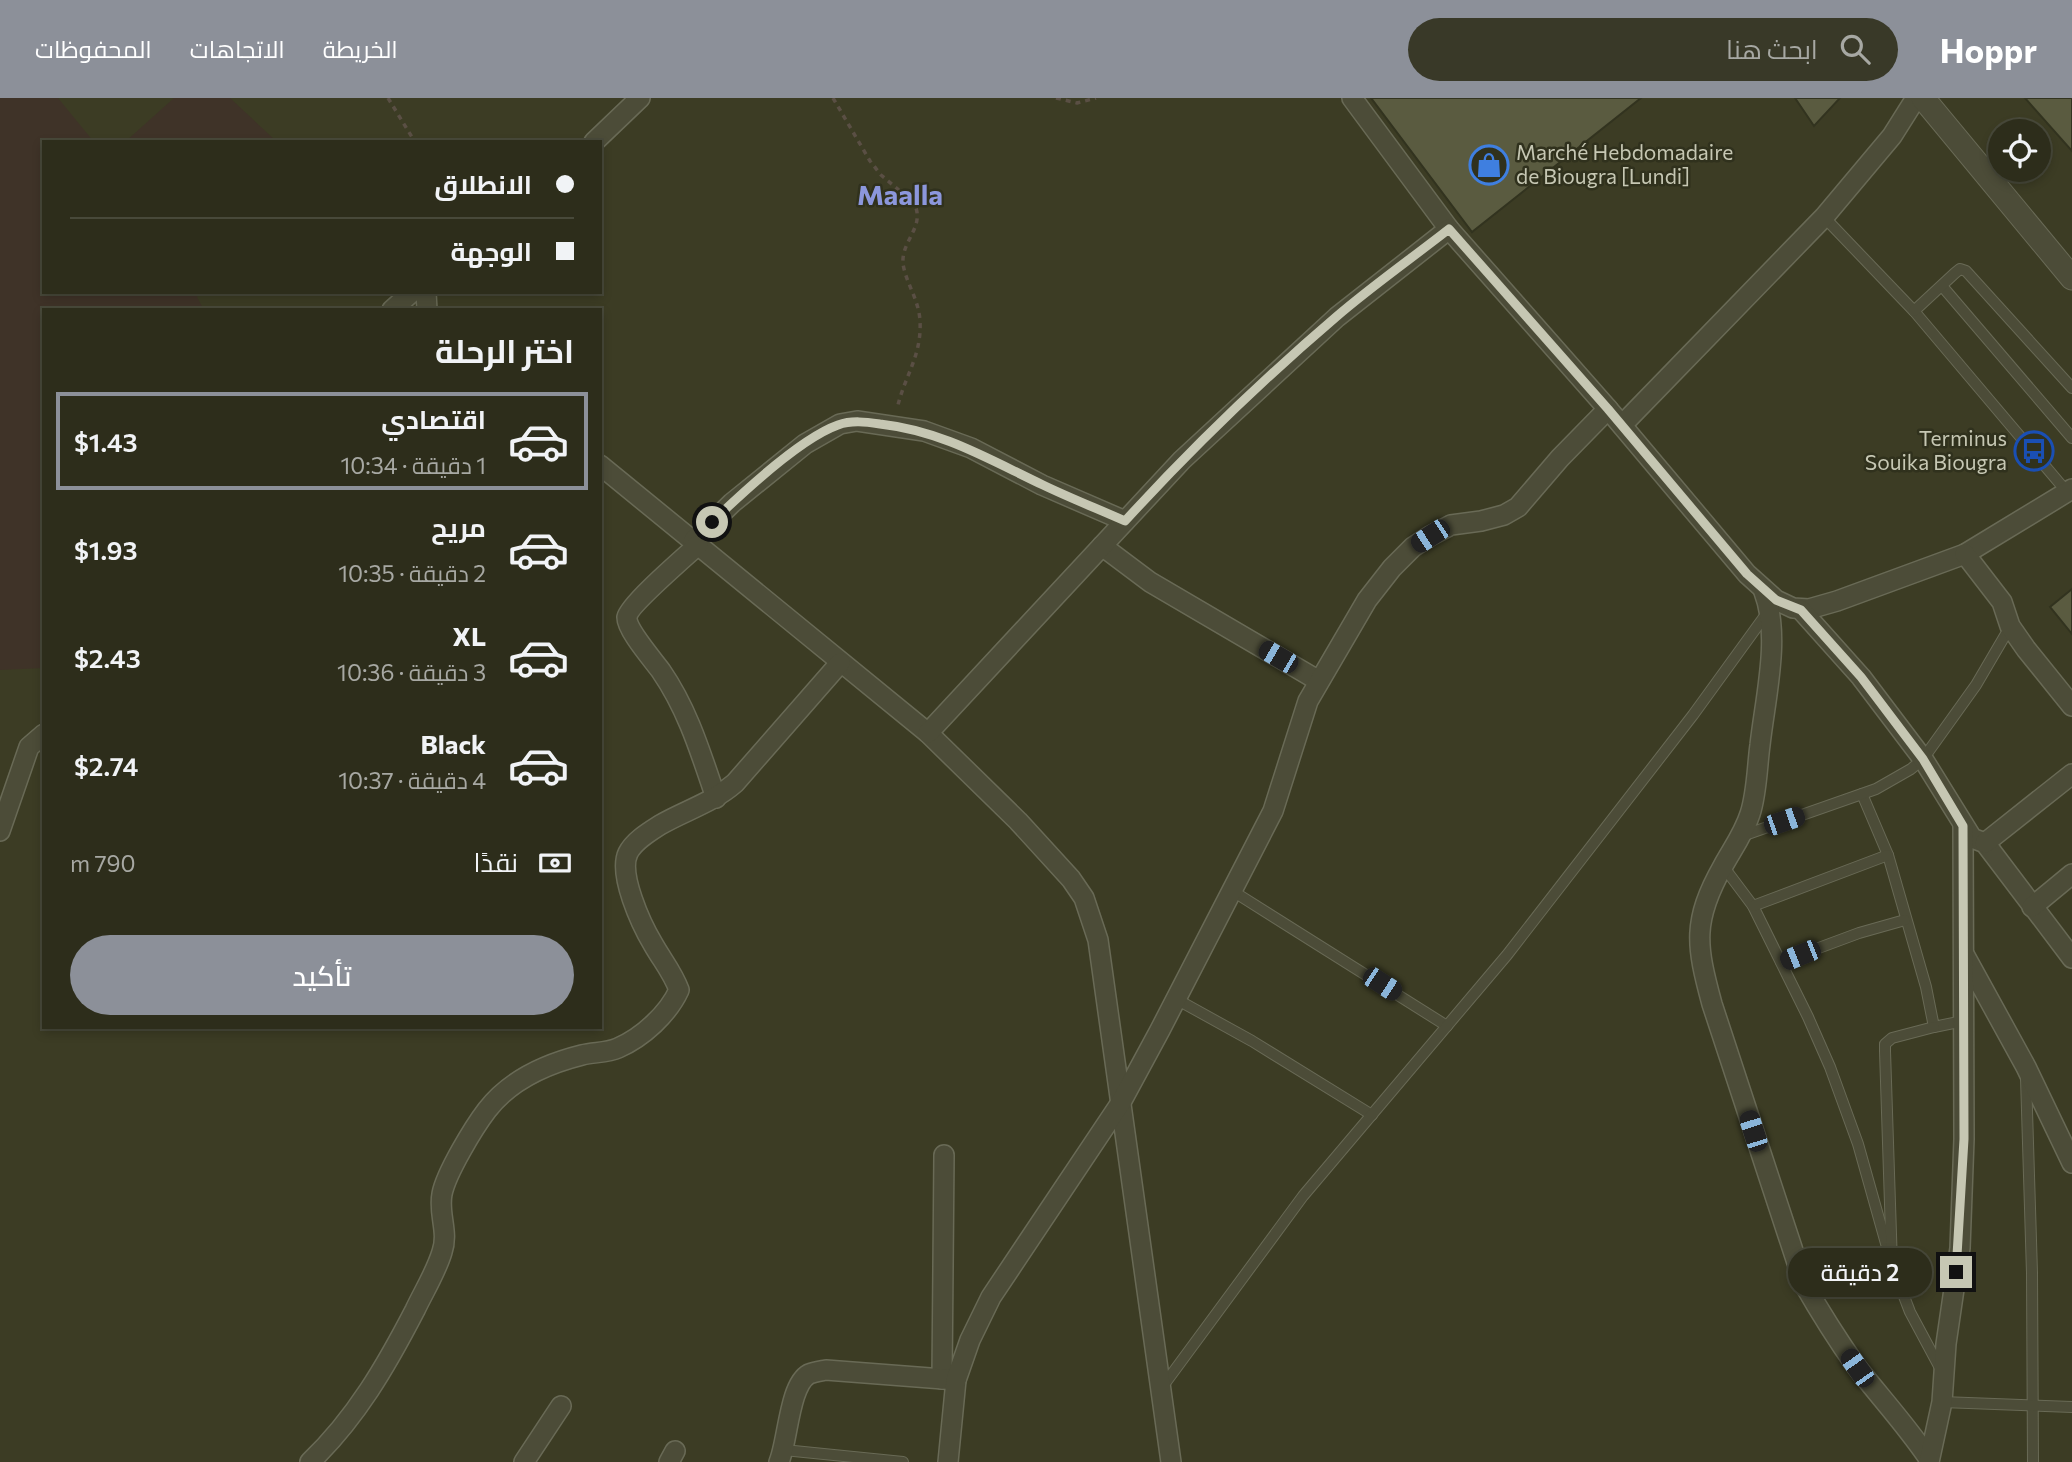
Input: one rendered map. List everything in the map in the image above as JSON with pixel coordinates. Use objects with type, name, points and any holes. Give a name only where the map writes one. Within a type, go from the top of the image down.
[{"type":"street","points":[[596,140],[640,98]]},
{"type":"street","points":[[1352,98],[1449,229],[1622,425],[1768,600],[1770,655],[1751,811],[1742,836],[1707,899],[1698,933],[1699,959],[1804,1284],[1857,1368],[1903,1422],[1929,1460]]},
{"type":"street","points":[[1622,425],[1824,217],[1892,136],[1916,98]]},
{"type":"street","points":[[1923,98],[2072,278]]},
{"type":"street","points":[[928,733],[1182,460],[1337,317],[1449,229]]},
{"type":"street","points":[[393,308],[410,294]]},
{"type":"street","points":[[949,1379],[991,1297],[1120,1104],[1273,811],[1308,701],[1367,600],[1413,547],[1451,525],[1504,515],[1518,507],[1560,458],[1608,409]]},
{"type":"street","points":[[716,798],[695,734],[673,688],[633,633],[627,618],[629,611],[758,481],[805,444],[840,424],[857,421],[924,431],[971,449],[1042,485],[1125,521]]},
{"type":"street","points":[[602,467],[928,733],[1018,821],[1058,864],[1084,898],[1098,940],[1171,1462]]},
{"type":"street","points":[[1801,610],[1837,601],[1965,554],[2070,490]]},
{"type":"street","points":[[1102,546],[1150,582],[1319,681]]},
{"type":"street","points":[[1965,554],[2002,602],[2010,626],[2072,706]]},
{"type":"street","points":[[1768,600],[1776,600],[1801,610],[1861,677],[1923,759],[1972,838],[1985,843],[2072,958]]},
{"type":"street","points":[[310,1462],[349,1421],[386,1364],[433,1274],[446,1235],[442,1195],[450,1173],[486,1111],[517,1081],[546,1067],[582,1055],[616,1049],[630,1042],[651,1026],[675,1000],[679,990],[675,978],[652,943],[628,886],[625,862],[630,850],[645,835],[663,824],[716,798],[744,774],[841,663]]},
{"type":"street","points":[[0,831],[29,747],[42,736]]},
{"type":"street","points":[[1985,843],[2072,774]]},
{"type":"street","points":[[1929,1460],[1942,1402],[1959,1248],[1964,1139],[1963,826]]},
{"type":"street","points":[[2032,907],[2072,874]]},
{"type":"street","points":[[1965,954],[2072,1163]]},
{"type":"street","points":[[944,1155],[948,1462]]},
{"type":"street","points":[[782,1456],[796,1392],[801,1381],[809,1374],[825,1370],[949,1379]]},
{"type":"street","points":[[524,1462],[561,1406]]},
{"type":"lane","points":[[1824,217],[1914,311],[2070,490]]},
{"type":"lane","points":[[1914,311],[1955,272],[1966,271],[2072,388]]},
{"type":"lane","points":[[1942,286],[2072,438]]},
{"type":"lane","points":[[1160,1390],[1303,1196],[1507,955],[1582,860],[1716,684],[1768,600]]},
{"type":"lane","points":[[1742,836],[1887,784],[1923,759],[1976,685],[2010,626]]},
{"type":"lane","points":[[1862,794],[1888,855],[1926,987],[1934,1027]]},
{"type":"lane","points":[[1753,906],[1888,855]]},
{"type":"lane","points":[[1723,866],[1753,906],[1782,962],[1830,1068],[1858,1144],[1892,1265],[1910,1312],[1944,1376]]},
{"type":"lane","points":[[1231,890],[1447,1026]]},
{"type":"lane","points":[[1782,962],[1859,933],[1905,920]]},
{"type":"lane","points":[[1176,999],[1252,1041],[1372,1115]]},
{"type":"lane","points":[[1892,1265],[1885,1044],[1892,1038],[1963,1021]]},
{"type":"lane","points":[[2025,1067],[2032,1273],[2033,1462]]},
{"type":"lane","points":[[1942,1402],[2072,1407]]},
{"type":"lane","points":[[782,1456],[903,1462]]},
{"type":"path","points":[[388,98],[414,140]]},
{"type":"path","points":[[833,98],[870,162],[880,175],[914,203],[917,209],[917,227],[904,250],[903,264],[915,294],[920,319],[919,346],[915,363],[898,402],[893,425]]},
{"type":"path","points":[[1056,98],[1077,103],[1096,98]]},
{"type":"shaded area","points":[[0,98],[58,98],[92,140],[42,140],[42,294],[199,294],[197,297],[203,308],[42,308],[42,668],[0,670]]},
{"type":"shaded area","points":[[174,98],[230,98],[275,140],[127,140]]},
{"type":"building","name":"Marché Hebdomadaire de Biougra [Lundi]","points":[[1371,98],[1641,98],[1472,232]]},
{"type":"building","points":[[1795,98],[1840,98],[1814,126]]},
{"type":"building","points":[[2025,98],[2072,98],[2072,151],[2051,127],[2051,119],[2044,119]]},
{"type":"building","points":[[2072,589],[2072,634],[2050,607]]},
{"type":"place","name":"Marché Hebdomadaire de Biougra [Lundi]","points":[[1489,165]]},
{"type":"place","name":"Terminus Souika Biougra","points":[[2034,451]]},
{"type":"district","name":"Maalla","points":[[900,195]]},
{"type":"route","points":[[712,522],[805,444],[840,424],[857,421],[924,431],[971,449],[1042,485],[1125,521],[1182,460],[1269,377],[1337,317],[1449,229],[1608,409],[1747,574],[1764,592],[1801,610],[1861,677],[1923,759],[1963,826],[1964,1139],[1956,1272]]}]
